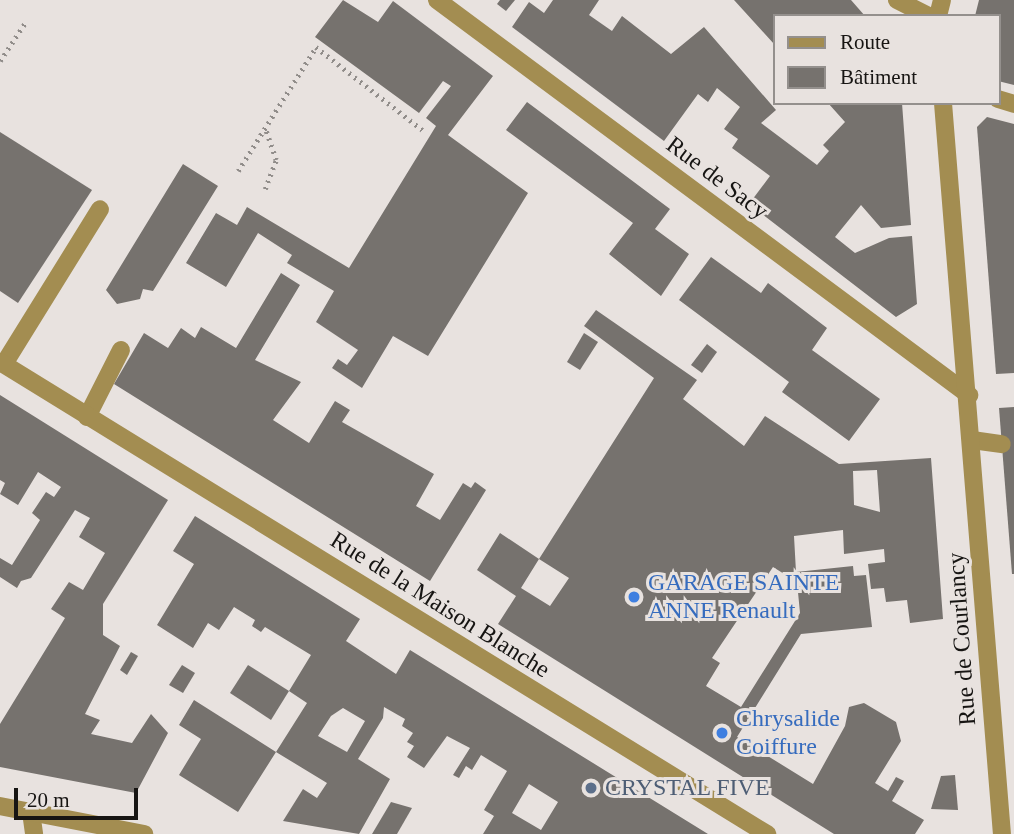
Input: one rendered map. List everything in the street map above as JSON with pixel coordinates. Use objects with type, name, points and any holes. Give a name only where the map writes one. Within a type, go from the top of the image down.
[{"type":"street","name":"Rue de Sacy","points":[[437,0],[968,396]]},
{"type":"street","points":[[897,0],[925,14]]},
{"type":"street","name":"Rue de Courlancy","points":[[943,105],[954,277],[972,440],[1002,834]]},
{"type":"street","name":"Rue de la Maison Blanche","points":[[100,209],[2,363],[767,834]]},
{"type":"street","points":[[87,417],[121,350]]},
{"type":"street","points":[[972,440],[1002,443]]},
{"type":"street","points":[[0,806],[144,834]]},
{"type":"street","points":[[32,812],[34,834]]},
{"type":"path","points":[[0,61],[25,23]]},
{"type":"path","points":[[238,171],[316,47],[424,131]]},
{"type":"path","points":[[265,127],[276,159],[265,189]]},
{"type":"building","points":[[343,0],[378,22],[393,1],[493,76],[448,135],[528,193],[428,356],[393,336],[362,388],[332,368],[338,359],[347,365],[358,350],[316,322],[334,291],[287,263],[292,255],[258,233],[226,287],[186,263],[216,213],[237,225],[247,207],[349,268],[436,126],[426,118],[451,86],[443,81],[419,113],[315,37]]},
{"type":"building","points":[[500,0],[515,0],[506,11],[497,4]]},
{"type":"building","points":[[553,0],[599,0],[589,15],[612,31],[622,16],[671,54],[704,27],[776,110],[761,123],[817,165],[829,151],[823,145],[845,122],[830,105],[902,105],[911,225],[881,228],[861,205],[835,237],[855,253],[889,238],[912,236],[917,304],[896,317],[749,204],[770,176],[732,148],[738,139],[724,129],[740,107],[717,88],[708,102],[698,94],[664,141],[512,27],[529,2],[544,13]]},
{"type":"building","points":[[734,0],[851,0],[863,14],[772,14],[772,42]]},
{"type":"building","points":[[979,0],[1014,0],[1014,85],[1000,82],[1000,14],[976,14]]},
{"type":"building","points":[[527,102],[670,209],[655,229],[689,254],[661,296],[609,254],[633,223],[506,130]]},
{"type":"building","points":[[987,117],[1014,124],[1014,373],[996,374],[977,127]]},
{"type":"building","points":[[0,132],[92,190],[18,303],[0,291]]},
{"type":"building","points":[[183,164],[218,186],[153,291],[143,289],[140,299],[117,304],[106,290]]},
{"type":"building","points":[[711,257],[761,293],[768,283],[827,328],[812,350],[880,399],[849,441],[782,392],[789,382],[679,300]]},
{"type":"building","points":[[281,273],[300,285],[255,360],[301,382],[273,420],[309,443],[335,401],[350,410],[342,422],[434,474],[416,506],[440,520],[463,483],[471,488],[475,482],[486,490],[430,581],[114,384],[144,333],[168,348],[181,328],[195,338],[201,327],[236,348]]},
{"type":"building","points":[[596,310],[697,380],[683,399],[744,446],[765,416],[839,464],[931,458],[943,619],[910,623],[907,600],[886,602],[884,588],[871,589],[868,564],[885,562],[884,549],[844,554],[843,530],[794,536],[796,572],[853,566],[854,576],[866,575],[872,627],[801,634],[737,737],[813,784],[845,726],[849,707],[864,703],[896,722],[901,741],[875,783],[888,791],[896,777],[904,781],[892,801],[924,820],[915,834],[834,834],[498,624],[516,596],[477,570],[500,533],[539,559],[654,378],[584,326]],"holes":[[[877,470],[880,512],[854,505],[853,471]],[[539,559],[569,578],[550,606],[521,588]],[[773,567],[797,582],[800,613],[741,707],[706,686],[720,663],[712,658]]]},
{"type":"building","points":[[584,333],[598,342],[580,370],[567,362]]},
{"type":"building","points":[[707,344],[717,352],[702,373],[691,365]]},
{"type":"building","points":[[0,395],[168,500],[103,604],[103,635],[120,646],[85,714],[100,720],[91,734],[132,743],[151,714],[168,733],[136,793],[0,767],[0,724],[65,618],[51,609],[69,582],[83,590],[105,553],[79,537],[90,518],[75,510],[31,578],[21,581],[17,588],[0,577],[0,558],[12,565],[40,520],[32,513],[46,492],[54,497],[61,487],[38,472],[18,505],[0,494],[5,483],[0,480]]},
{"type":"building","points":[[1014,407],[1014,574],[1012,574],[999,408]]},
{"type":"building","points":[[195,516],[360,619],[346,641],[396,674],[410,650],[708,834],[483,834],[494,816],[484,810],[507,771],[481,755],[472,770],[466,766],[459,778],[453,775],[470,748],[447,736],[424,768],[407,757],[414,746],[407,742],[413,733],[402,726],[405,719],[384,707],[383,718],[358,759],[390,779],[359,834],[283,821],[303,789],[317,798],[327,783],[276,752],[307,703],[289,691],[311,655],[265,627],[261,632],[252,626],[255,620],[234,607],[219,630],[208,623],[193,648],[157,625],[194,564],[173,551]],"holes":[[[343,708],[365,721],[347,752],[318,736],[331,716]],[[529,784],[558,802],[541,830],[512,813]]]},
{"type":"building","points":[[131,652],[138,656],[127,675],[120,670]]},
{"type":"building","points":[[182,665],[195,673],[183,693],[169,685]]},
{"type":"building","points":[[248,665],[289,691],[271,720],[230,693]]},
{"type":"building","points":[[194,700],[276,752],[238,812],[179,775],[201,739],[179,725]]},
{"type":"building","points":[[955,775],[958,810],[931,809],[941,776]]},
{"type":"building","points":[[391,802],[412,808],[397,834],[372,834]]},
{"type":"place","name":"GARAGE SAINTE ANNE Renault","points":[[634,597]]},
{"type":"place","name":"Chrysalide Coiffure","points":[[722,733]]},
{"type":"place","name":"CRYSTAL FIVE","points":[[591,788]]}]
